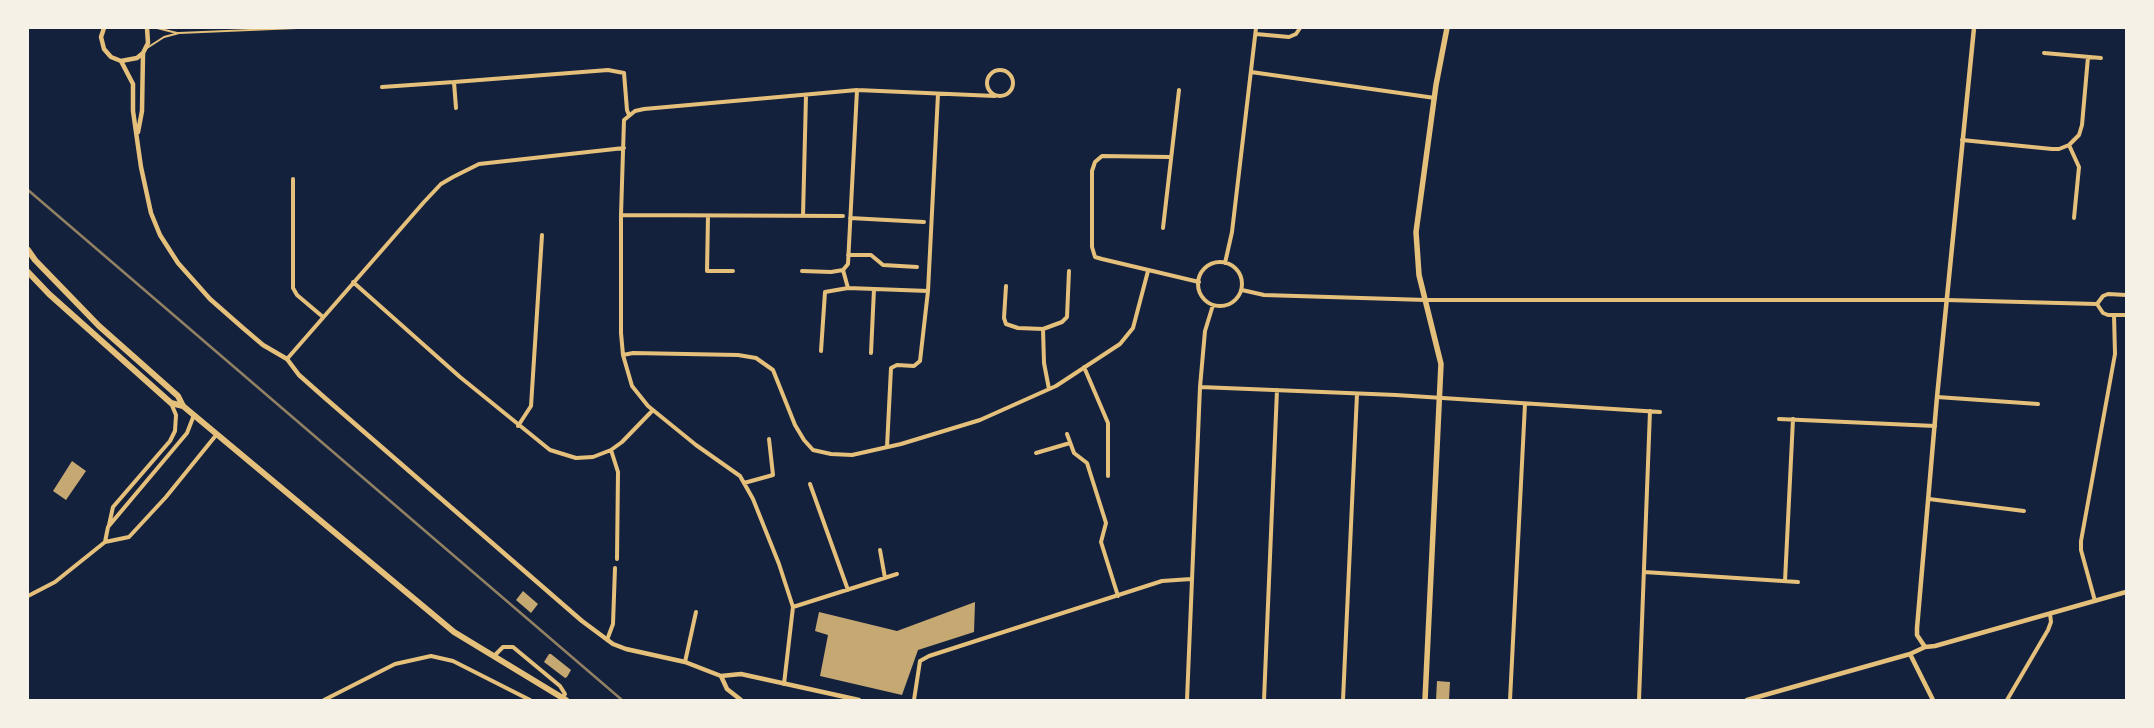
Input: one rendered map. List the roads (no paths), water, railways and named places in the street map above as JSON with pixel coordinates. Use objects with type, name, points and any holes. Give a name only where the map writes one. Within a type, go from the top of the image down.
[{"type":"highway","points":[[28,250],[35,260],[99,326],[178,396],[183,406],[454,632],[564,699]]},
{"type":"highway","points":[[28,272],[49,294],[171,404],[183,406]]},
{"type":"main road","points":[[1425,700],[1441,364],[1416,256],[1416,232],[1447,28]]},
{"type":"street","points":[[104,28],[101,37],[104,49],[111,57],[121,61],[137,58],[143,53],[149,38],[147,28]]},
{"type":"street","points":[[1225,263],[1232,232],[1256,28]]},
{"type":"street","points":[[1256,34],[1289,37],[1296,34],[1300,28]]},
{"type":"street","points":[[1925,647],[1917,631],[1946,300],[1974,28]]},
{"type":"street","points":[[138,136],[142,111],[143,53]]},
{"type":"street","points":[[2044,53],[2101,58]]},
{"type":"street","points":[[1962,140],[2059,150],[2069,144],[2079,135],[2082,125],[2088,57]]},
{"type":"street","points":[[121,61],[133,84],[134,111],[141,166],[151,214],[160,234],[178,263],[210,298],[243,328],[263,345],[287,359],[299,375],[325,398],[613,644],[685,662],[721,676],[740,674],[859,700]]},
{"type":"street","points":[[382,87],[608,70],[624,73],[629,115]]},
{"type":"street","points":[[784,684],[793,608],[779,564],[744,483],[740,476],[696,445],[654,410],[632,386],[623,355],[621,333],[621,215],[624,120],[629,115],[644,109],[857,90],[995,96],[1007,94],[1012,88],[1011,76],[1004,70],[995,70],[986,81],[988,90],[995,96]]},
{"type":"street","points":[[1252,72],[1435,98]]},
{"type":"street","points":[[454,82],[456,108]]},
{"type":"street","points":[[802,272],[843,270],[848,264],[857,90]]},
{"type":"street","points":[[1163,228],[1179,90]]},
{"type":"street","points":[[887,447],[891,368],[897,364],[914,366],[920,361],[928,291],[938,94]]},
{"type":"street","points":[[803,216],[806,95]]},
{"type":"street","points":[[2069,144],[2079,167],[2074,218]]},
{"type":"street","points":[[287,359],[441,184],[479,164],[624,148]]},
{"type":"street","points":[[1170,157],[1102,156],[1095,162],[1092,171],[1092,247],[1095,257],[1148,272],[1199,282]]},
{"type":"street","points":[[293,179],[293,288],[297,295],[324,317]]},
{"type":"street","points":[[621,215],[843,216]]},
{"type":"street","points":[[708,216],[707,271],[733,271]]},
{"type":"street","points":[[850,218],[924,222]]},
{"type":"street","points":[[518,426],[531,406],[542,235]]},
{"type":"street","points":[[848,255],[871,255],[883,265],[918,267]]},
{"type":"street","points":[[1225,263],[1238,271],[1241,277],[1242,290],[1234,301],[1228,305],[1213,305],[1202,296],[1199,282],[1203,270],[1209,266],[1225,263]]},
{"type":"street","points":[[843,270],[848,288]]},
{"type":"street","points":[[1006,286],[1004,318],[1006,324],[1018,328],[1043,329],[1062,322],[1067,317],[1069,272]]},
{"type":"street","points":[[623,355],[633,353],[738,355],[756,358],[773,370],[795,425],[813,450],[831,454],[852,455],[887,447],[980,420],[1049,389],[1120,344],[1133,328],[1148,272]]},
{"type":"street","points":[[353,282],[539,444],[562,455],[593,457],[611,450],[622,442],[654,410]]},
{"type":"street","points":[[821,352],[824,292],[848,288],[928,291]]},
{"type":"street","points":[[871,353],[874,289]]},
{"type":"street","points":[[1242,290],[1264,295],[1426,300],[1946,300],[2097,304]]},
{"type":"street","points":[[2097,304],[2103,296],[2108,294],[2126,295]]},
{"type":"street","points":[[2097,304],[2103,313],[2126,315]]},
{"type":"street","points":[[1187,700],[1200,387],[1204,331],[1213,305]]},
{"type":"street","points":[[2095,601],[2081,550],[2081,541],[2115,354],[2114,315]]},
{"type":"street","points":[[1043,329],[1044,363],[1049,389]]},
{"type":"street","points":[[1084,367],[1108,423],[1108,476]]},
{"type":"street","points":[[1200,387],[1440,398],[1660,412]]},
{"type":"street","points":[[1264,700],[1277,390]]},
{"type":"street","points":[[1342,700],[1357,394]]},
{"type":"street","points":[[1937,397],[2038,404]]},
{"type":"street","points":[[105,542],[113,507],[170,441],[175,431],[176,415],[171,404]]},
{"type":"street","points":[[1510,700],[1525,404]]},
{"type":"street","points":[[1639,700],[1650,412]]},
{"type":"street","points":[[108,527],[187,433],[194,415]]},
{"type":"street","points":[[1779,419],[1935,426]]},
{"type":"street","points":[[1785,581],[1793,419]]},
{"type":"street","points":[[28,596],[55,582],[105,542],[129,537],[166,497],[217,434]]},
{"type":"street","points":[[1067,434],[1074,453],[1087,463],[1106,523],[1101,542],[1118,596]]},
{"type":"street","points":[[744,483],[773,475],[769,439]]},
{"type":"street","points":[[1036,453],[1070,443]]},
{"type":"street","points":[[611,450],[618,472],[617,559]]},
{"type":"street","points":[[810,484],[848,590]]},
{"type":"street","points":[[1929,500],[2024,511]]},
{"type":"street","points":[[880,550],[885,578]]},
{"type":"street","points":[[607,640],[613,624],[615,568]]},
{"type":"street","points":[[1644,572],[1798,582]]},
{"type":"street","points":[[793,608],[897,574]]},
{"type":"street","points":[[914,700],[920,660],[929,656],[1162,581],[1191,579]]},
{"type":"street","points":[[1747,700],[1910,654],[1925,647],[1936,646],[2126,592]]},
{"type":"street","points":[[685,662],[696,612]]},
{"type":"street","points":[[2008,700],[2048,630],[2051,622],[2050,614]]},
{"type":"street","points":[[494,656],[503,648],[513,647],[560,686],[565,694],[564,699]]},
{"type":"street","points":[[1910,654],[1933,700]]},
{"type":"street","points":[[324,700],[395,664],[431,656],[453,661],[530,700]]},
{"type":"street","points":[[721,676],[727,689],[741,700]]},
{"type":"lane","points":[[157,28],[179,34]]},
{"type":"lane","points":[[146,48],[164,37],[179,34],[297,28]]},
{"type":"railway","points":[[28,190],[622,700]]}]
